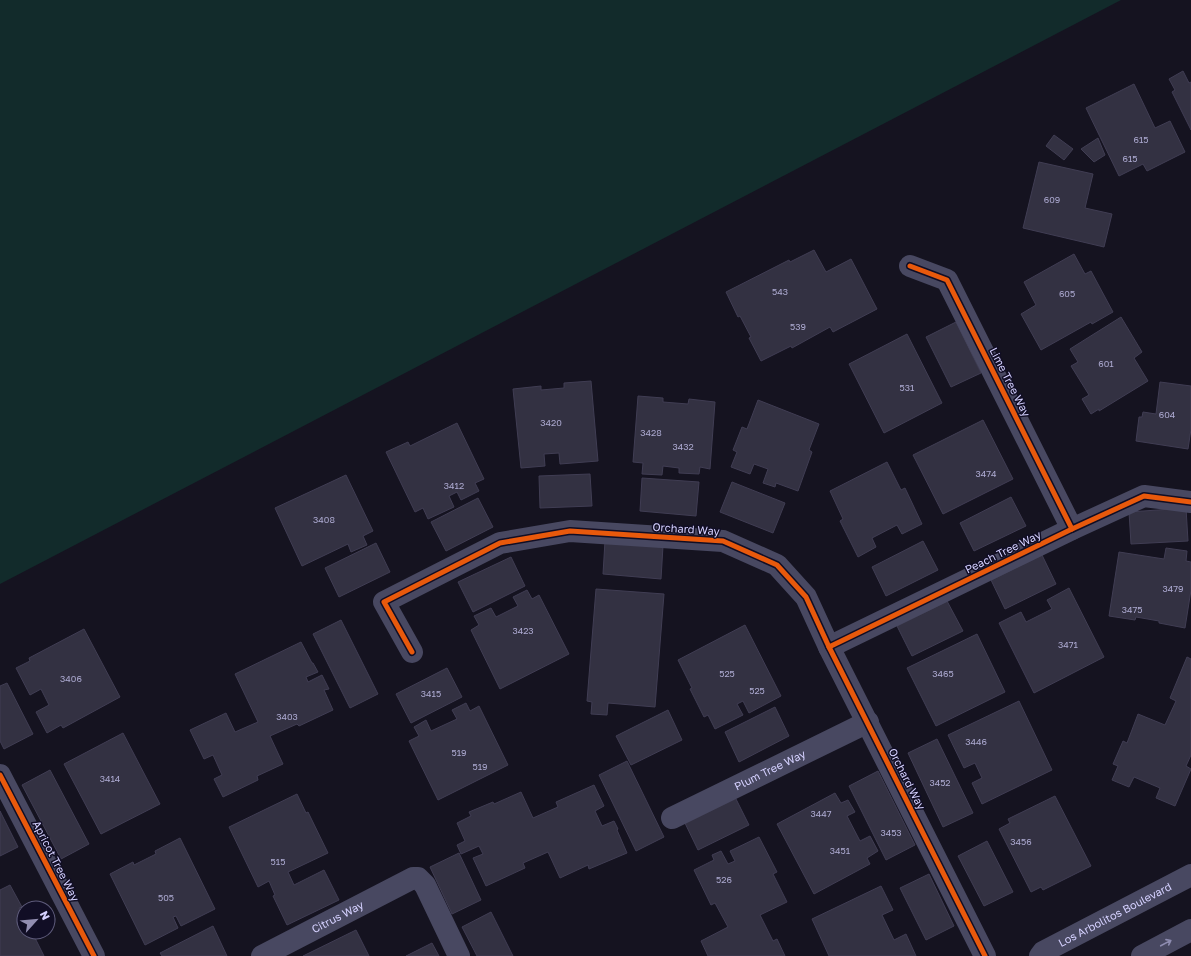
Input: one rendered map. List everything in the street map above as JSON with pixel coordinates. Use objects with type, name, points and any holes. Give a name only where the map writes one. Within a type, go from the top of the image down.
[{"type":"street","name":"Lime Tree Way","points":[[910,266],[948,280],[1072,530]]},
{"type":"street","name":"Peach Tree Way","points":[[829,647],[1144,496],[1191,502]]},
{"type":"street","name":"Orchard Way","points":[[412,652],[384,602],[500,543],[570,531],[723,541],[777,564],[806,597],[829,647],[985,956]]},
{"type":"street","name":"Plum Tree Way","points":[[672,818],[868,722]]},
{"type":"street","name":"Apricot Tree Way","points":[[0,775],[94,956]]},
{"type":"street","name":"Los Arbolitos Boulevard","points":[[1040,956],[1043,952],[1191,875]]},
{"type":"street","name":"Citrus Way","points":[[262,956],[413,878],[418,878],[425,885],[459,956]]},
{"type":"street","points":[[1142,956],[1191,930]]},
{"type":"green space","points":[[0,0],[1121,0],[0,584]]},
{"type":"building","points":[[1183,71],[1189,83],[1191,82],[1191,130],[1172,92],[1175,90],[1169,79]]},
{"type":"building","points":[[1134,84],[1155,128],[1170,121],[1185,152],[1147,171],[1143,164],[1119,176],[1086,108]]},
{"type":"building","points":[[1054,135],[1073,149],[1064,160],[1046,146]]},
{"type":"building","points":[[1098,138],[1105,155],[1094,162],[1081,149]]},
{"type":"building","points":[[1039,162],[1093,174],[1085,208],[1112,214],[1104,247],[1023,228]]},
{"type":"building","points":[[814,250],[826,272],[851,259],[877,309],[833,332],[830,327],[792,348],[791,346],[761,361],[749,338],[751,337],[740,316],[738,317],[726,292],[789,260],[790,262]]},
{"type":"building","points":[[1074,254],[1085,274],[1091,271],[1113,312],[1092,324],[1091,322],[1041,350],[1021,314],[1036,305],[1024,282]]},
{"type":"building","points":[[1121,317],[1142,352],[1134,358],[1148,381],[1099,411],[1099,409],[1091,414],[1082,399],[1089,395],[1071,366],[1078,362],[1070,349]]},
{"type":"building","points":[[956,322],[981,373],[951,387],[926,337]]},
{"type":"building","points":[[907,334],[942,403],[884,433],[849,364]]},
{"type":"building","points":[[591,381],[598,461],[560,464],[559,453],[544,454],[545,466],[521,468],[513,389],[541,386],[541,390],[564,388],[564,383]]},
{"type":"building","points":[[1160,382],[1191,386],[1191,429],[1188,449],[1136,441],[1139,417],[1142,417],[1143,412],[1156,414]]},
{"type":"building","points":[[638,396],[663,398],[663,402],[688,404],[689,399],[715,402],[710,469],[700,467],[699,474],[679,473],[679,468],[663,466],[662,475],[642,474],[643,463],[633,462]]},
{"type":"building","points":[[758,400],[819,424],[809,450],[812,452],[798,491],[776,483],[775,487],[763,483],[768,469],[754,464],[750,474],[731,467],[737,452],[733,450],[742,427],[747,429]]},
{"type":"building","points":[[983,420],[1013,479],[943,514],[913,455]]},
{"type":"building","points":[[457,423],[484,479],[475,483],[479,491],[461,500],[457,492],[449,496],[454,507],[428,519],[423,508],[415,512],[386,452],[408,442],[410,446]]},
{"type":"building","points":[[887,462],[901,490],[905,488],[922,524],[902,534],[897,525],[872,538],[876,547],[858,557],[840,521],[843,519],[830,491]]},
{"type":"building","points":[[590,474],[592,506],[540,508],[539,476]]},
{"type":"building","points":[[346,475],[373,531],[363,536],[367,545],[351,552],[348,544],[302,566],[275,508]]},
{"type":"building","points":[[642,478],[699,482],[696,516],[640,511]]},
{"type":"building","points":[[732,482],[785,503],[773,533],[720,512]]},
{"type":"building","points":[[1011,497],[1026,526],[974,551],[960,523]]},
{"type":"building","points":[[478,498],[493,527],[446,551],[431,522]]},
{"type":"building","points":[[1186,508],[1188,541],[1131,544],[1129,512]]},
{"type":"building","points":[[605,541],[663,546],[661,579],[603,574]]},
{"type":"building","points":[[923,541],[938,570],[886,596],[872,567]]},
{"type":"building","points":[[376,543],[390,572],[339,597],[325,568]]},
{"type":"building","points":[[1166,548],[1187,551],[1186,561],[1191,562],[1191,590],[1185,628],[1136,617],[1135,620],[1109,616],[1119,552],[1164,559]]},
{"type":"building","points":[[1042,555],[1056,584],[1005,609],[991,580]]},
{"type":"building","points":[[511,557],[525,586],[473,612],[458,582]]},
{"type":"building","points":[[1069,588],[1104,657],[1034,693],[999,623],[1021,612],[1026,622],[1052,609],[1047,600]]},
{"type":"building","points":[[596,589],[664,594],[655,707],[608,703],[607,715],[591,714],[592,702],[587,701]]},
{"type":"building","points":[[527,590],[532,599],[539,595],[569,654],[500,689],[471,630],[479,625],[474,616],[491,608],[496,617],[518,606],[513,597]]},
{"type":"building","points":[[947,601],[963,631],[912,656],[897,626]]},
{"type":"building","points":[[341,620],[378,694],[350,708],[313,634]]},
{"type":"building","points":[[745,625],[781,696],[749,713],[743,701],[737,704],[743,715],[715,729],[708,715],[704,717],[678,660]]},
{"type":"building","points":[[84,629],[120,697],[63,728],[61,725],[47,733],[36,712],[49,705],[41,689],[30,695],[16,668],[30,661],[29,658]]},
{"type":"building","points":[[977,634],[1005,692],[936,726],[907,668]]},
{"type":"building","points":[[301,642],[318,672],[306,677],[308,682],[322,675],[329,689],[324,690],[333,710],[299,726],[297,724],[270,736],[283,764],[257,776],[258,780],[223,797],[214,779],[222,775],[213,755],[204,759],[190,730],[226,713],[235,732],[258,722],[235,674]]},
{"type":"building","points":[[1187,657],[1191,659],[1191,755],[1186,766],[1191,769],[1175,806],[1156,798],[1160,788],[1134,777],[1129,787],[1112,780],[1118,766],[1113,764],[1123,741],[1127,743],[1138,714],[1165,725],[1176,701],[1170,698]]},
{"type":"building","points":[[447,668],[462,697],[411,723],[396,694]]},
{"type":"building","points":[[7,683],[33,734],[4,749],[0,741],[0,686]]},
{"type":"building","points":[[1019,701],[1052,770],[982,804],[972,783],[982,778],[975,763],[964,768],[948,735]]},
{"type":"building","points":[[466,703],[470,711],[479,706],[508,765],[438,800],[409,741],[419,736],[414,727],[426,720],[431,731],[457,719],[452,710]]},
{"type":"building","points":[[775,707],[789,736],[739,762],[725,732]]},
{"type":"building","points":[[668,710],[682,740],[631,765],[616,736]]},
{"type":"building","points":[[123,733],[160,804],[101,834],[64,764]]},
{"type":"building","points":[[937,739],[973,813],[943,827],[908,753]]},
{"type":"building","points":[[627,761],[664,837],[636,851],[599,775]]},
{"type":"building","points":[[50,770],[89,844],[61,859],[22,785]]},
{"type":"building","points":[[878,771],[915,845],[886,860],[849,786]]},
{"type":"building","points":[[594,785],[604,806],[595,811],[602,826],[614,821],[627,853],[589,869],[588,865],[560,878],[548,852],[523,863],[525,868],[486,886],[473,858],[483,854],[479,846],[461,854],[457,845],[465,841],[457,823],[471,816],[469,812],[493,802],[494,804],[521,792],[533,818],[558,807],[556,802]]},
{"type":"building","points":[[835,793],[841,803],[848,800],[855,812],[847,816],[860,841],[870,836],[878,851],[867,858],[870,864],[814,894],[777,824]]},
{"type":"building","points":[[297,794],[306,813],[308,812],[328,853],[288,872],[294,885],[324,870],[339,900],[287,925],[273,896],[275,895],[269,881],[258,887],[229,827]]},
{"type":"building","points":[[734,795],[749,825],[698,850],[683,819]]},
{"type":"building","points":[[1055,796],[1091,866],[1043,890],[1041,887],[1031,892],[999,829],[1010,823],[1008,819]]},
{"type":"building","points":[[0,811],[18,847],[0,856]]},
{"type":"building","points":[[759,837],[777,872],[773,874],[787,902],[760,915],[773,941],[777,939],[785,956],[708,956],[701,941],[728,927],[715,903],[711,905],[694,870],[714,860],[712,855],[721,851],[728,864],[735,861],[730,851]]},
{"type":"building","points":[[180,838],[215,909],[181,926],[176,916],[173,917],[178,928],[145,945],[110,874],[133,862],[134,865],[156,854],[155,851]]},
{"type":"building","points":[[987,841],[1013,892],[984,906],[958,856]]},
{"type":"building","points":[[459,853],[481,900],[452,914],[430,867]]},
{"type":"building","points":[[929,874],[954,926],[926,940],[900,888]]},
{"type":"building","points":[[10,885],[18,900],[16,900],[16,940],[36,940],[44,956],[0,956],[0,890]]},
{"type":"building","points":[[881,886],[893,910],[882,915],[894,940],[906,934],[916,956],[829,956],[812,919]]},
{"type":"building","points":[[491,912],[513,956],[477,956],[462,927]]},
{"type":"building","points":[[213,926],[227,956],[162,956],[160,953]]},
{"type":"building","points":[[356,930],[369,956],[303,956]]},
{"type":"building","points":[[432,943],[439,956],[406,956]]},
{"type":"cycle path","points":[[910,266],[947,280],[1072,529]]},
{"type":"cycle path","points":[[829,647],[1072,529],[1144,496],[1191,502]]},
{"type":"cycle path","points":[[412,652],[384,602],[500,543],[570,531],[723,541],[777,565],[806,597],[829,647],[985,956]]},
{"type":"cycle path","points":[[0,775],[94,956]]}]
